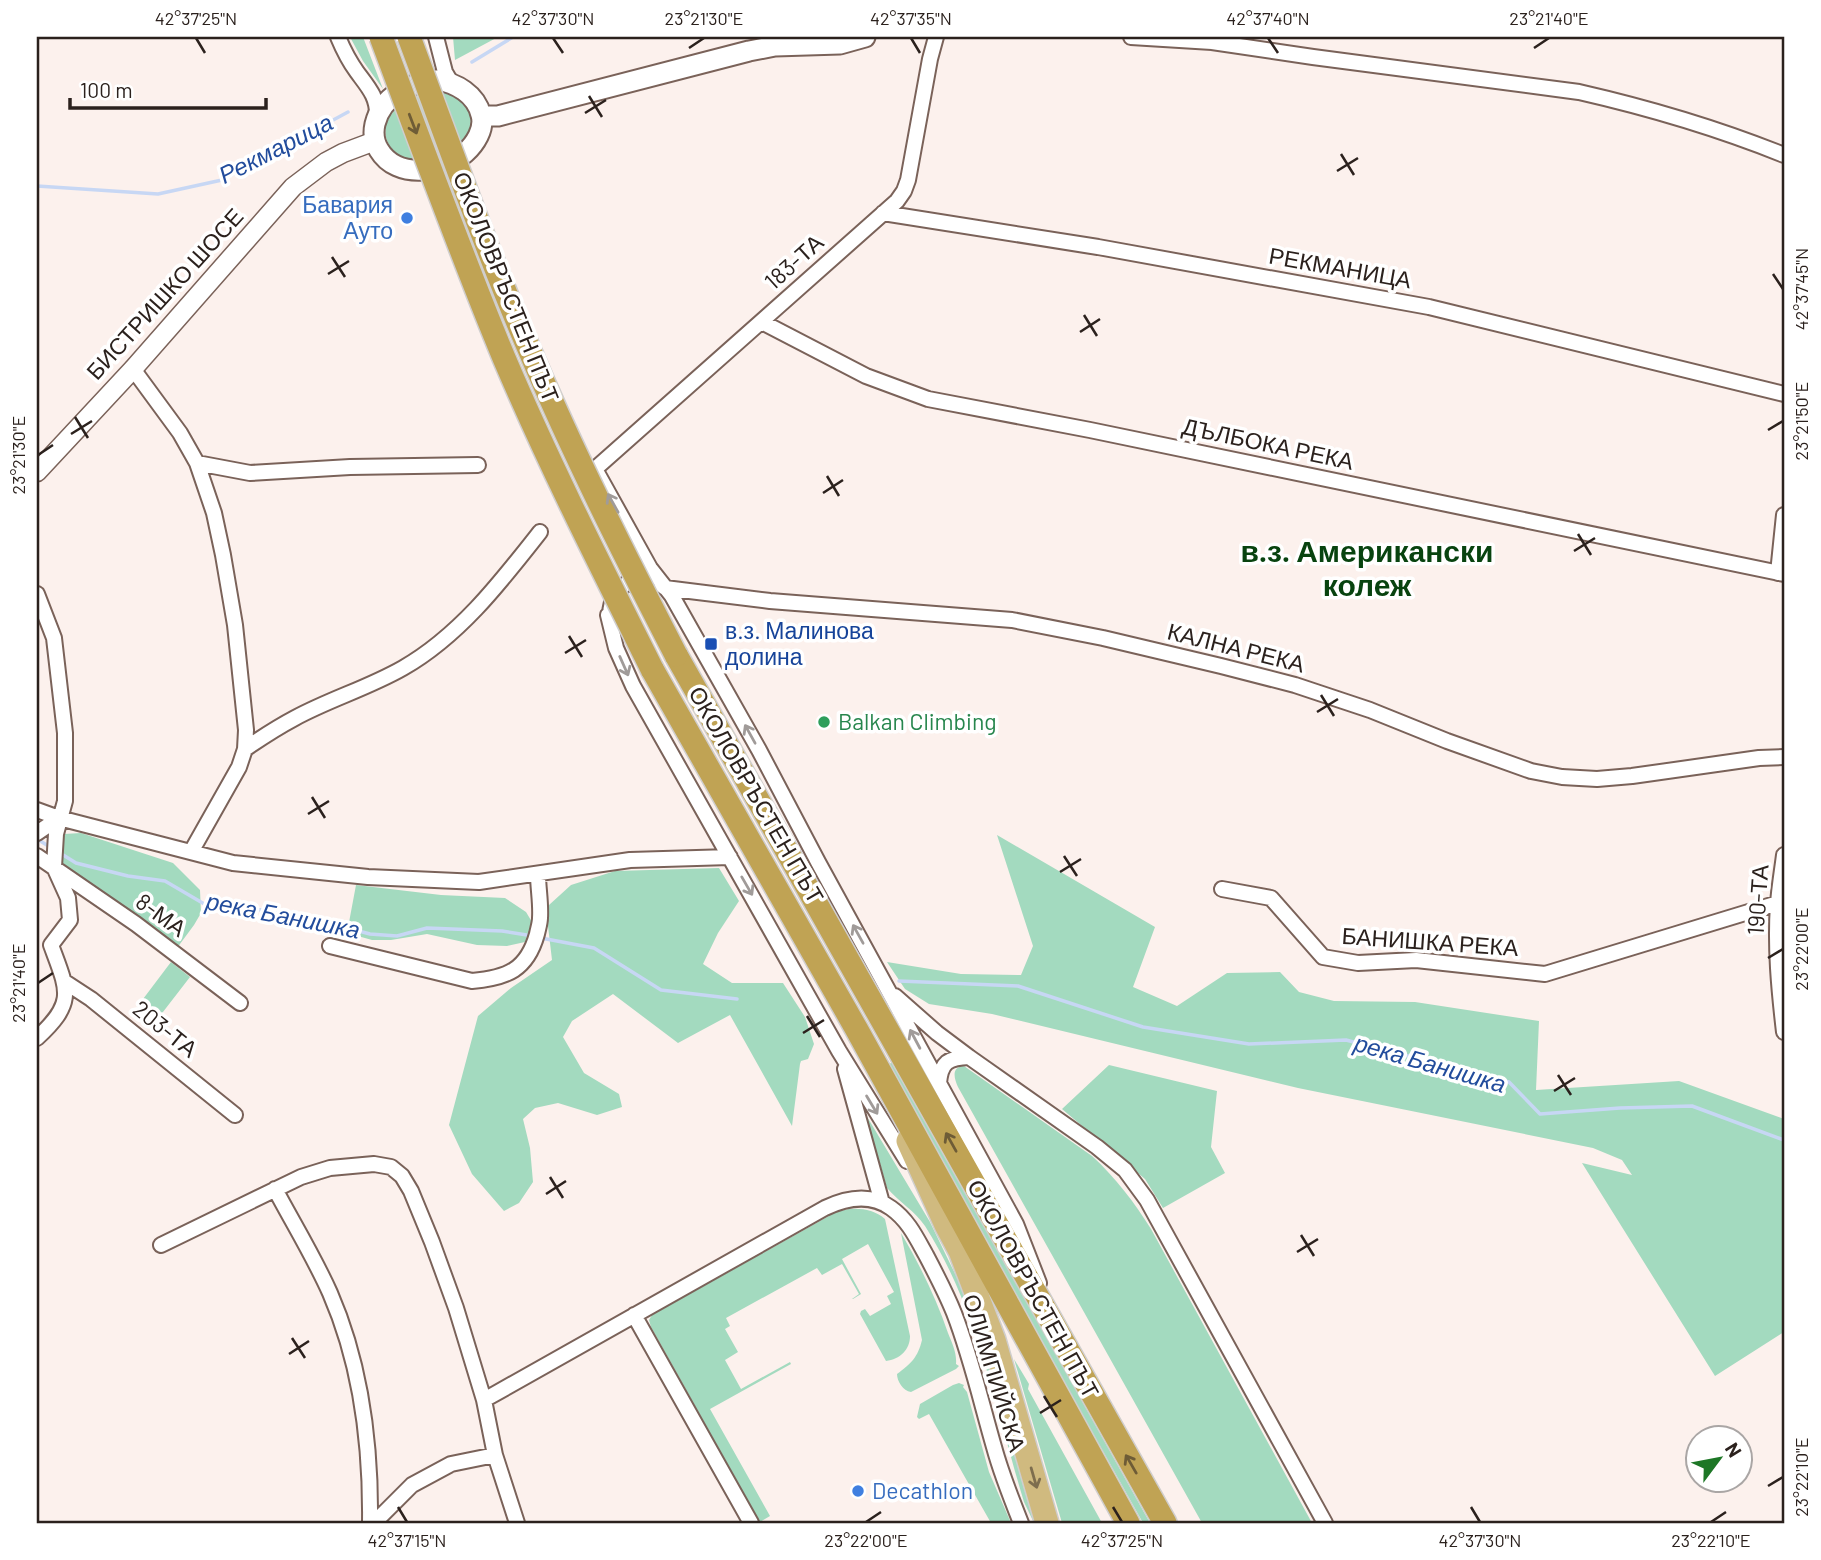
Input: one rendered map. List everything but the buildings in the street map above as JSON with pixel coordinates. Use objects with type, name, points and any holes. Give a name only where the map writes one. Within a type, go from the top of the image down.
[{"type":"highway","name":"ОКОЛОВРЪСТЕН ПЪТ","points":[[381,37],[505,359],[560,483],[652,669],[857,1030],[1128,1523]]},
{"type":"highway","name":"ОКОЛОВРЪСТЕН ПЪТ","points":[[409,37],[528,349],[604,516],[676,655],[1165,1523]]},
{"type":"highway","points":[[960,1251],[1102,1476]]},
{"type":"main road","points":[[482,116],[498,116],[748,51],[775,46],[840,44],[865,37]]},
{"type":"main road","points":[[428,81],[452,84],[472,98],[482,116],[479,135],[468,150],[443,166],[421,170],[409,170],[387,159],[378,149],[374,128],[377,117],[389,99],[406,88],[428,81]]},
{"type":"main road","points":[[857,1030],[960,1251],[994,1340],[1047,1523]]},
{"type":"street","points":[[338,37],[350,61],[374,96],[377,117]]},
{"type":"street","points":[[436,37],[445,72],[452,84]]},
{"type":"street","name":"183-ТА","points":[[595,469],[897,201],[908,180],[936,37]]},
{"type":"street","points":[[1131,37],[1212,41],[1578,92],[1709,127],[1784,155]]},
{"type":"street","name":"БИСТРИШКО ШОСЕ","points":[[37,472],[133,369],[293,187],[326,162],[375,141]]},
{"type":"street","points":[[468,150],[465,159],[467,169],[538,343],[595,469],[650,568],[672,596],[752,738],[1016,1224],[1068,1352]]},
{"type":"street","points":[[409,170],[420,177],[426,186],[498,365],[605,601],[621,662],[839,1051],[946,1225]]},
{"type":"street","name":"РЕКМАНИЦА","points":[[883,213],[1098,247],[1429,307],[1784,394]]},
{"type":"street","name":"ДЪЛБОКА РЕКА","points":[[762,322],[866,376],[928,399],[1114,434],[1781,574]]},
{"type":"street","points":[[133,369],[180,433],[197,463],[214,513],[236,638],[246,730],[245,749],[239,767],[191,852]]},
{"type":"street","points":[[197,463],[250,473],[350,467],[478,465]]},
{"type":"street","points":[[1781,574],[1784,515]]},
{"type":"street","points":[[245,749],[295,718],[405,667],[440,642],[495,590],[540,533]]},
{"type":"street","name":"КАЛНА РЕКА","points":[[610,622],[613,597],[627,583],[641,579],[649,579],[665,588],[770,601],[1012,620],[1103,638],[1295,685],[1370,710],[1531,771],[1563,777],[1597,779],[1632,776],[1759,758],[1784,757]]},
{"type":"street","points":[[37,594],[54,639],[65,733],[65,801],[55,834],[54,867],[68,898],[70,920],[44,946],[65,982],[65,997],[62,1009],[37,1038]]},
{"type":"street","points":[[37,810],[233,863],[368,877],[479,882],[630,860],[730,857]]},
{"type":"street","points":[[38,831],[59,818]]},
{"type":"street","name":"190-ТА","points":[[1784,855],[1778,902],[1778,979],[1784,1032]]},
{"type":"street","name":"8-МА","points":[[37,856],[136,924],[240,1003]]},
{"type":"street","points":[[330,946],[472,981],[491,979],[513,971],[527,959],[533,946],[540,919],[538,874]]},
{"type":"street","name":"БАНИШКА РЕКА","points":[[1223,889],[1271,898],[1323,957],[1358,962],[1416,960],[1545,974],[1778,902]]},
{"type":"street","name":"203-ТА","points":[[65,982],[91,999],[235,1115]]},
{"type":"street","points":[[891,994],[937,1033],[1125,1170],[1147,1200],[1325,1523]]},
{"type":"street","points":[[839,1051],[882,1203]]},
{"type":"street","points":[[939,1083],[941,1070],[948,1062],[969,1057]]},
{"type":"street","points":[[161,1245],[301,1177],[330,1168],[374,1164],[391,1167],[402,1176],[432,1242],[456,1308],[484,1400],[495,1455],[517,1523]]},
{"type":"street","points":[[275,1189],[330,1293],[344,1333],[357,1380],[367,1447],[372,1523]]},
{"type":"street","points":[[484,1400],[834,1204],[862,1198],[882,1203]]},
{"type":"street","name":"ОЛИМПИЙСКА","points":[[882,1203],[906,1220],[943,1286],[962,1335],[994,1448],[1021,1523]]},
{"type":"street","points":[[634,1315],[751,1523]]},
{"type":"street","points":[[372,1523],[412,1485],[452,1464],[495,1455]]},
{"type":"green space","points":[[350,37],[363,37],[383,89],[363,61]]},
{"type":"green space","points":[[453,37],[498,37],[455,60]]},
{"type":"green space","points":[[438,92],[451,95],[467,108],[471,120],[467,135],[448,151],[427,160],[409,159],[395,152],[387,141],[386,127],[393,112],[410,100]]},
{"type":"green space","points":[[81,833],[173,863],[200,890],[201,913],[177,948],[61,862],[59,841],[64,834]]},
{"type":"green space","points":[[997,835],[1155,927],[1133,987],[1177,1006],[1227,973],[1280,972],[1299,992],[1334,1001],[1415,1002],[1539,1021],[1536,1090],[1679,1081],[1784,1119],[1784,1332],[1715,1376],[1582,1163],[1632,1175],[1622,1160],[1593,1148],[1298,1088],[992,1014],[929,1004],[905,989],[887,962],[961,974],[1021,975],[1033,946]]},
{"type":"green space","points":[[719,868],[739,901],[718,933],[703,964],[732,983],[783,983],[805,1017],[814,1044],[808,1059],[800,1064],[792,1126],[730,1015],[678,1043],[613,994],[572,1021],[563,1037],[584,1073],[619,1094],[622,1107],[597,1115],[558,1103],[535,1108],[523,1119],[530,1148],[533,1182],[519,1203],[504,1211],[472,1174],[449,1125],[478,1016],[511,988],[552,960],[548,926],[549,905],[571,885],[615,871]]},
{"type":"green space","points":[[356,885],[441,895],[505,898],[526,912],[532,922],[525,942],[507,946],[477,945],[427,934],[372,940],[347,933]]},
{"type":"green space","points":[[171,962],[190,977],[156,1021],[137,1007]]},
{"type":"green space","points":[[893,1062],[1150,1523],[1143,1523],[887,1065]]},
{"type":"green space","points":[[1109,1065],[1217,1091],[1211,1147],[1225,1173],[1163,1208],[1145,1179],[1062,1109]]},
{"type":"green space","points":[[964,1066],[1092,1156],[1131,1200],[1151,1229],[1312,1523],[1202,1523],[958,1087],[955,1071]]},
{"type":"green space","points":[[866,1115],[930,1222],[960,1284],[980,1336],[1034,1523],[1024,1502],[984,1361],[959,1291],[925,1226],[887,1188]]},
{"type":"green space","points":[[849,1209],[868,1210],[885,1219],[910,1341],[903,1353],[886,1361],[860,1314],[865,1309],[870,1316],[891,1304],[887,1296],[894,1292],[868,1244],[842,1259],[861,1294],[853,1299],[859,1294],[842,1264],[822,1275],[817,1268],[726,1318],[730,1326],[725,1329],[738,1352],[725,1360],[741,1389],[790,1362],[791,1364],[710,1409],[770,1516],[760,1522],[649,1320],[652,1315],[836,1212]]},
{"type":"green space","points":[[901,1233],[933,1294],[954,1348],[956,1364],[959,1366],[911,1392],[901,1385],[897,1374],[913,1360],[922,1340]]},
{"type":"green space","points":[[1014,1359],[1029,1384],[1028,1389],[1102,1523],[1062,1523]]},
{"type":"green space","points":[[959,1383],[964,1385],[967,1392],[989,1472],[1011,1523],[991,1523],[929,1414],[919,1419],[917,1417],[920,1404]]},
{"type":"waterway","name":"Рекмарица","points":[[472,62],[513,37]]},
{"type":"waterway","name":"Рекмарица","points":[[37,186],[158,194],[222,180],[348,112]]},
{"type":"waterway","name":"река Банишка","points":[[37,839],[50,847]]},
{"type":"waterway","name":"река Банишка","points":[[60,853],[76,863],[128,876],[165,881],[206,905],[287,912],[370,934],[397,936],[427,928],[502,931],[533,936]]},
{"type":"waterway","name":"река Банишка","points":[[541,938],[594,948],[661,990],[737,999]]},
{"type":"waterway","name":"река Банишка","points":[[899,981],[1018,986],[1143,1027],[1249,1044],[1346,1040],[1509,1082],[1540,1114],[1692,1106],[1784,1140]]},
{"type":"place","name":"Бавария Ауто","points":[[407,218]]},
{"type":"place","name":"в.з. Малинова долина","points":[[711,644]]},
{"type":"place","name":"Balkan Climbing","points":[[824,722]]},
{"type":"place","name":"Decathlon","points":[[858,1491]]},
{"type":"district","name":"в.з. Американски колеж","points":[[1367,569]]}]
